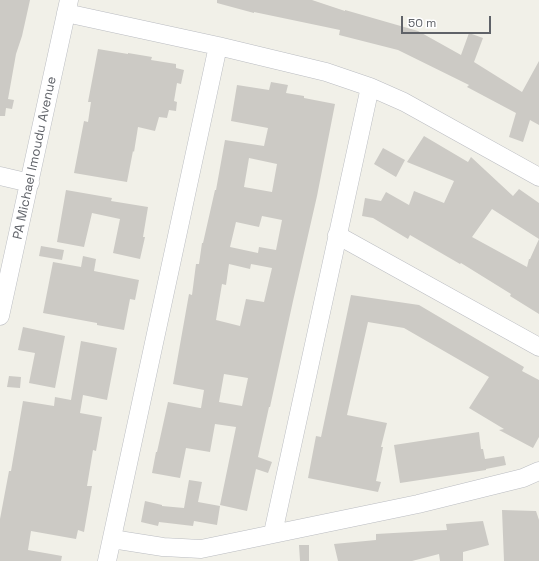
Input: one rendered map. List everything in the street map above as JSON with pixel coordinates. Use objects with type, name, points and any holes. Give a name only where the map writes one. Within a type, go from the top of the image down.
[{"type":"street","points":[[68,7],[326,72],[370,87],[404,102],[539,177]]},
{"type":"street","name":"PA Michael Imoudu Avenue","points":[[0,316],[68,7]]},
{"type":"street","points":[[107,561],[218,46]]},
{"type":"street","points":[[273,533],[370,87]]},
{"type":"street","points":[[0,176],[30,183]]},
{"type":"street","points":[[337,235],[539,347]]},
{"type":"street","points":[[112,539],[163,547],[200,549],[418,504],[523,478],[539,471]]},
{"type":"building","points":[[0,0],[30,0],[22,36],[16,54],[8,99],[14,100],[12,109],[6,108],[5,116],[0,116]]},
{"type":"building","points":[[217,0],[312,0],[345,11],[418,31],[461,55],[469,33],[483,38],[474,62],[522,92],[539,61],[539,125],[530,120],[523,142],[509,137],[516,113],[467,87],[469,85],[398,50],[339,35],[340,30],[254,13],[217,3]]},
{"type":"building","points":[[98,49],[152,57],[151,60],[176,64],[176,68],[184,70],[181,84],[177,83],[174,101],[177,102],[176,111],[169,110],[167,118],[159,117],[155,131],[138,127],[127,182],[74,173],[84,121],[88,122],[91,102],[88,102]]},
{"type":"building","points":[[271,82],[288,85],[286,93],[335,104],[317,196],[258,457],[272,462],[268,473],[256,469],[247,511],[220,505],[236,427],[215,424],[210,452],[186,448],[180,478],[152,473],[168,402],[201,408],[204,390],[173,384],[189,294],[192,295],[196,264],[199,264],[202,243],[216,190],[225,140],[264,146],[268,128],[231,121],[237,85],[269,90]],"holes":[[[249,158],[277,164],[272,192],[244,187]],[[262,216],[282,220],[276,250],[259,247],[258,253],[230,247],[236,222],[259,227]],[[229,264],[250,269],[251,264],[272,268],[264,302],[246,299],[240,326],[216,320],[222,284],[226,285]],[[224,374],[248,378],[242,406],[219,402]]]},
{"type":"building","points":[[424,136],[468,162],[471,157],[513,196],[519,189],[539,203],[539,239],[539,314],[510,296],[511,294],[461,263],[460,264],[410,235],[408,239],[373,218],[362,216],[365,198],[381,201],[386,192],[409,205],[414,191],[444,203],[454,181],[407,162]],"holes":[[[492,209],[539,239],[527,267],[472,237]]]},
{"type":"building","points":[[383,148],[405,160],[396,177],[374,164]]},
{"type":"building","points":[[66,190],[112,198],[111,201],[148,207],[143,237],[145,237],[140,259],[113,253],[120,219],[92,213],[84,247],[57,242]]},
{"type":"building","points":[[41,246],[64,250],[62,260],[39,256]]},
{"type":"building","points":[[83,256],[96,259],[94,271],[139,280],[135,300],[130,299],[124,330],[97,325],[97,323],[43,313],[53,262],[81,267]]},
{"type":"building","points":[[351,295],[419,305],[524,367],[522,371],[539,380],[539,437],[533,448],[499,430],[504,429],[469,408],[489,377],[404,328],[368,322],[347,415],[387,423],[381,447],[383,447],[376,481],[381,482],[378,492],[308,478],[316,436],[321,437]]},
{"type":"building","points":[[23,327],[65,336],[55,388],[29,383],[35,353],[18,350]]},
{"type":"building","points":[[81,341],[117,348],[107,400],[83,395],[80,413],[102,417],[96,451],[93,450],[87,486],[92,486],[84,532],[78,530],[76,539],[31,531],[28,550],[62,556],[61,561],[0,561],[0,519],[9,471],[11,471],[23,401],[54,406],[55,397],[71,400]]},
{"type":"building","points":[[9,376],[21,377],[20,388],[7,387]]},
{"type":"building","points":[[479,432],[481,449],[483,449],[485,459],[504,456],[506,465],[486,470],[400,483],[394,445]]},
{"type":"building","points":[[189,480],[202,482],[198,502],[220,506],[217,525],[194,521],[193,526],[159,522],[158,526],[141,522],[145,501],[162,506],[184,508]]},
{"type":"building","points":[[502,510],[536,511],[539,520],[539,561],[504,561]]},
{"type":"building","points":[[483,521],[489,545],[463,552],[463,561],[440,561],[439,554],[412,561],[338,561],[334,544],[376,540],[376,534],[447,530],[446,524]]},
{"type":"building","points":[[299,545],[309,545],[309,561],[300,561]]}]
